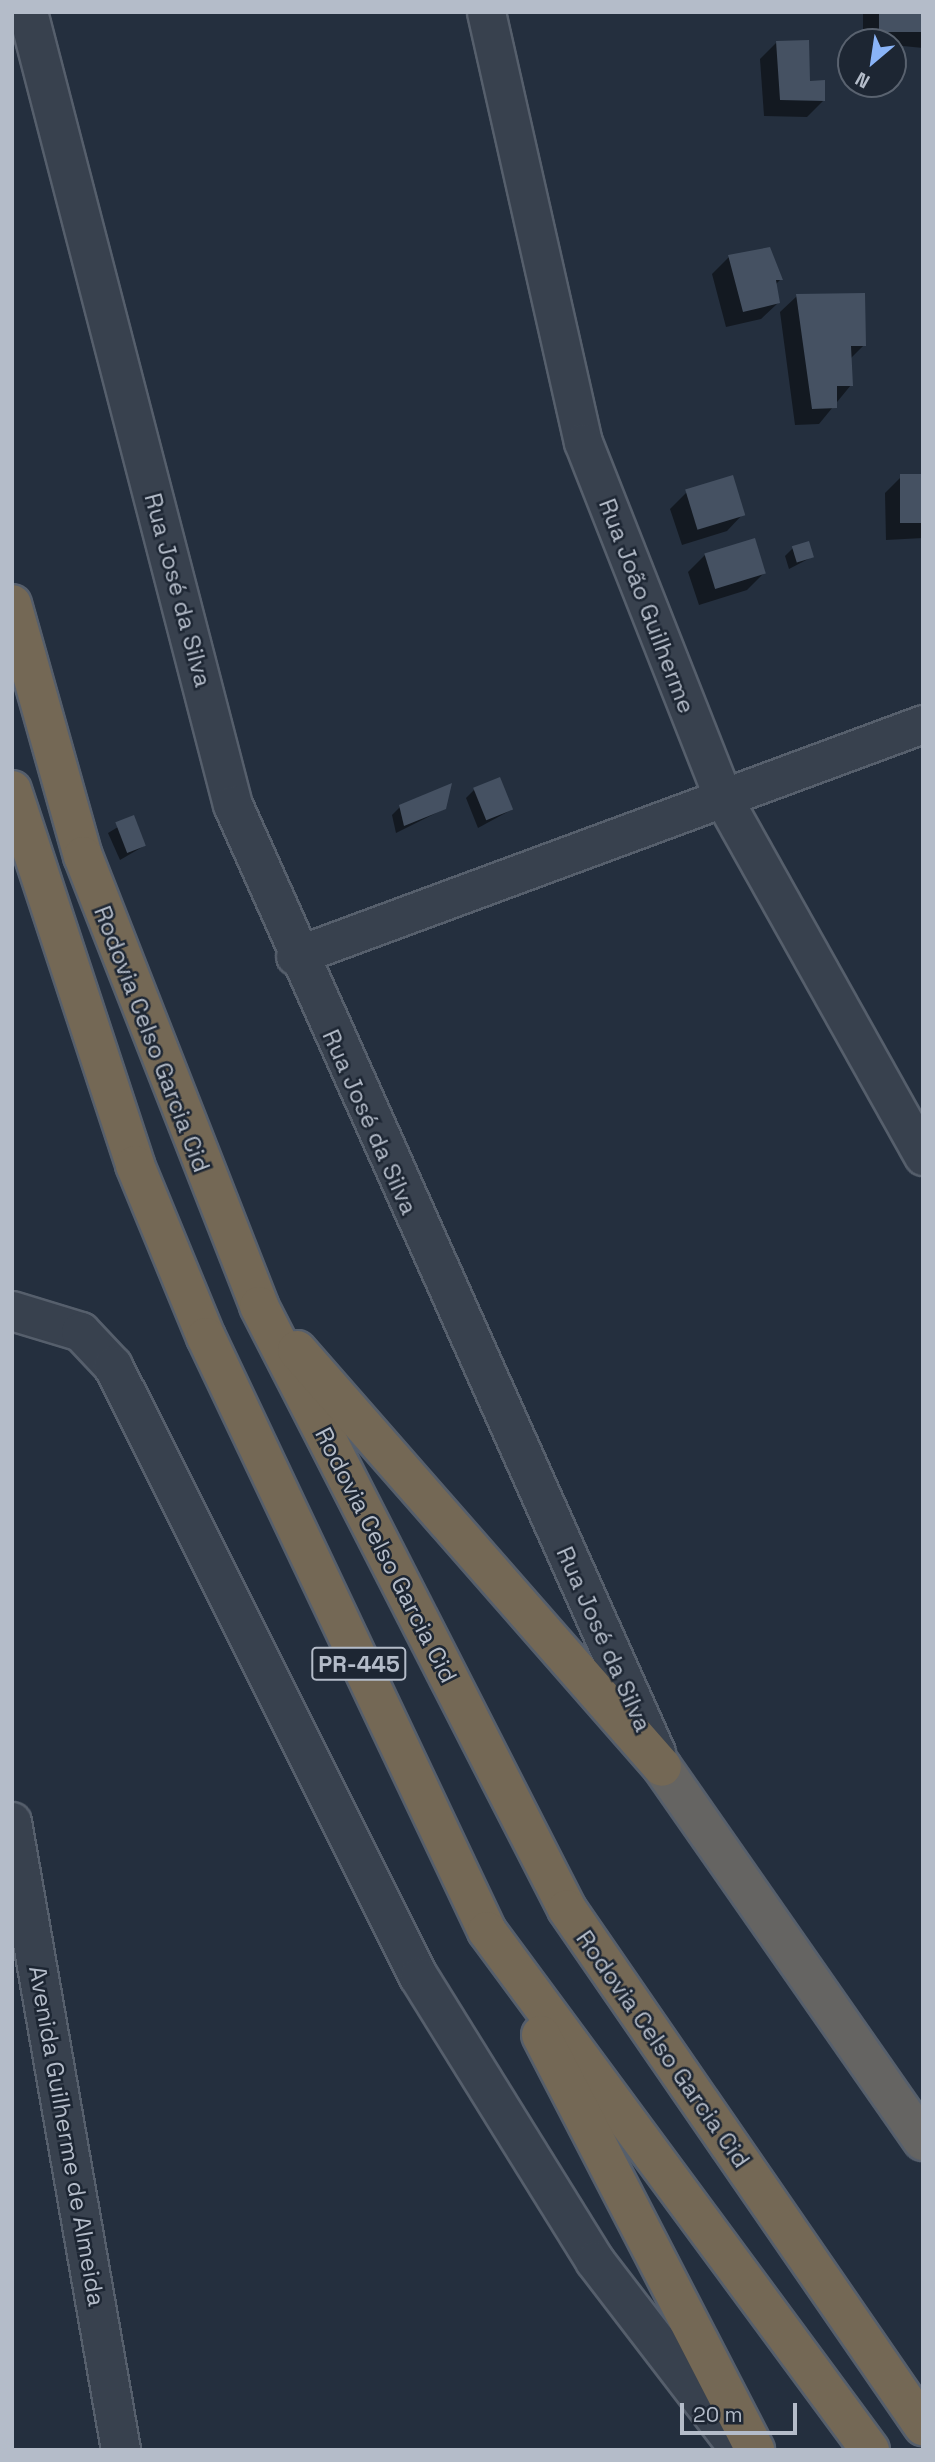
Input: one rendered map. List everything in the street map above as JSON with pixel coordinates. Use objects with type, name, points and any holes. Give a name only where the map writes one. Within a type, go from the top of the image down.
[{"type":"highway","name":"Rodovia Celso Garcia Cid","points":[[12,604],[83,856],[259,1306],[567,1909],[923,2426]]},
{"type":"highway","name":"Rodovia Celso Garcia Cid","points":[[12,790],[135,1165],[206,1337],[487,1931],[870,2450]]},
{"type":"highway","points":[[259,1306],[662,1767]]},
{"type":"highway","name":"Rua José da Silva","points":[[662,1767],[923,2141]]},
{"type":"highway","points":[[487,1931],[755,2450]]},
{"type":"street","name":"Rua José da Silva","points":[[28,12],[233,805],[296,956],[662,1767]]},
{"type":"street","name":"Rua João Guilherme","points":[[486,12],[583,442],[723,800],[923,1156]]},
{"type":"street","points":[[296,956],[923,724]]},
{"type":"street","points":[[12,1311],[81,1332],[113,1366],[419,1977],[595,2261],[740,2450]]},
{"type":"street","name":"Avenida Guilherme de Almeida","points":[[12,1822],[121,2450]]},
{"type":"building","points":[[879,12],[923,12],[923,32],[907,32],[907,28],[879,28]]},
{"type":"building","points":[[809,40],[810,81],[825,80],[825,101],[780,100],[776,41]]},
{"type":"building","points":[[770,247],[783,280],[776,280],[780,303],[743,312],[728,255]]},
{"type":"building","points":[[865,293],[866,346],[851,346],[853,386],[837,386],[837,408],[812,409],[796,294]]},
{"type":"building","points":[[900,474],[923,474],[923,523],[900,523]]},
{"type":"building","points":[[733,475],[745,515],[697,530],[685,490]]},
{"type":"building","points":[[755,538],[766,573],[715,589],[704,553]]},
{"type":"building","points":[[809,541],[814,557],[797,563],[792,546]]},
{"type":"building","points":[[500,777],[513,809],[486,820],[473,788]]},
{"type":"building","points":[[452,783],[446,809],[404,826],[399,805]]},
{"type":"building","points":[[134,815],[146,846],[127,853],[115,822]]}]
